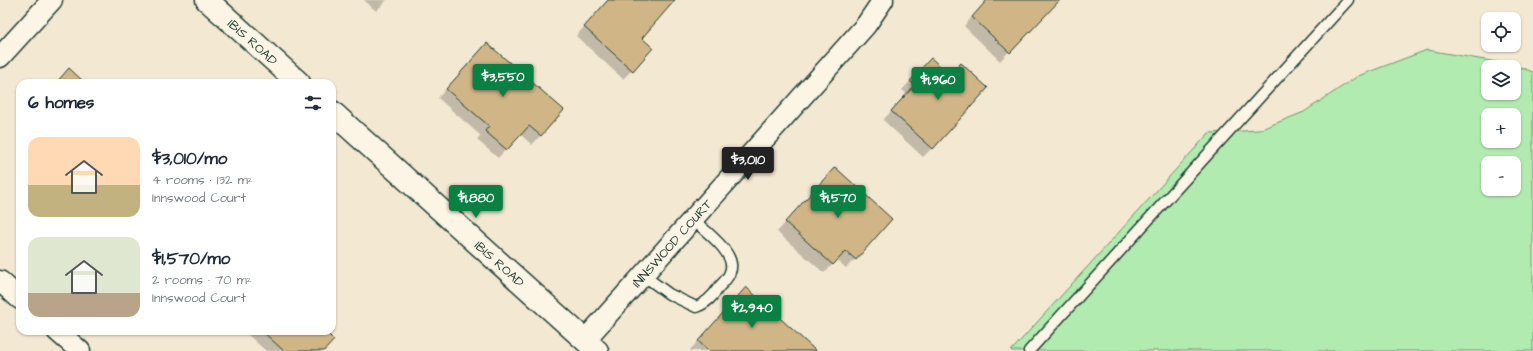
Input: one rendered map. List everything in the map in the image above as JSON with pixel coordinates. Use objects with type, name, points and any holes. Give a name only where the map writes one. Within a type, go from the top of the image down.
[{"type":"street","points":[[0,57],[52,0]]},
{"type":"street","name":"IBIS ROAD","points":[[207,0],[295,79]]},
{"type":"street","name":"INNSWOOD COURT","points":[[591,346],[643,275],[866,25],[883,0]]},
{"type":"street","name":"IBIS ROAD","points":[[336,116],[591,346]]},
{"type":"street","points":[[0,281],[16,295]]},
{"type":"street","points":[[62,335],[80,351]]},
{"type":"lane","points":[[1029,351],[1348,0]]},
{"type":"lane","points":[[643,275],[669,294],[696,307],[704,304],[712,297],[731,272],[731,262],[728,255],[715,239],[692,219]]},
{"type":"green space","points":[[1427,50],[1485,60],[1481,60],[1481,100],[1521,100],[1521,68],[1533,72],[1533,351],[1011,351],[1209,133],[1259,130],[1304,112],[1358,76]]},
{"type":"building","points":[[608,0],[675,0],[642,38],[653,48],[633,71],[584,27]]},
{"type":"building","points":[[987,0],[1060,0],[1010,53],[972,17]]},
{"type":"building","points":[[487,43],[564,110],[541,136],[529,126],[507,150],[485,131],[489,126],[446,89]]},
{"type":"building","points":[[931,58],[950,75],[961,63],[988,88],[933,149],[891,111],[915,85],[910,81]]},
{"type":"building","points":[[69,68],[81,79],[59,79]]},
{"type":"building","points":[[835,167],[892,219],[856,260],[846,251],[833,265],[785,222]]},
{"type":"building","points":[[746,287],[816,351],[709,351],[698,341]]},
{"type":"building","points":[[266,335],[329,335],[334,340],[324,351],[284,351]]}]
